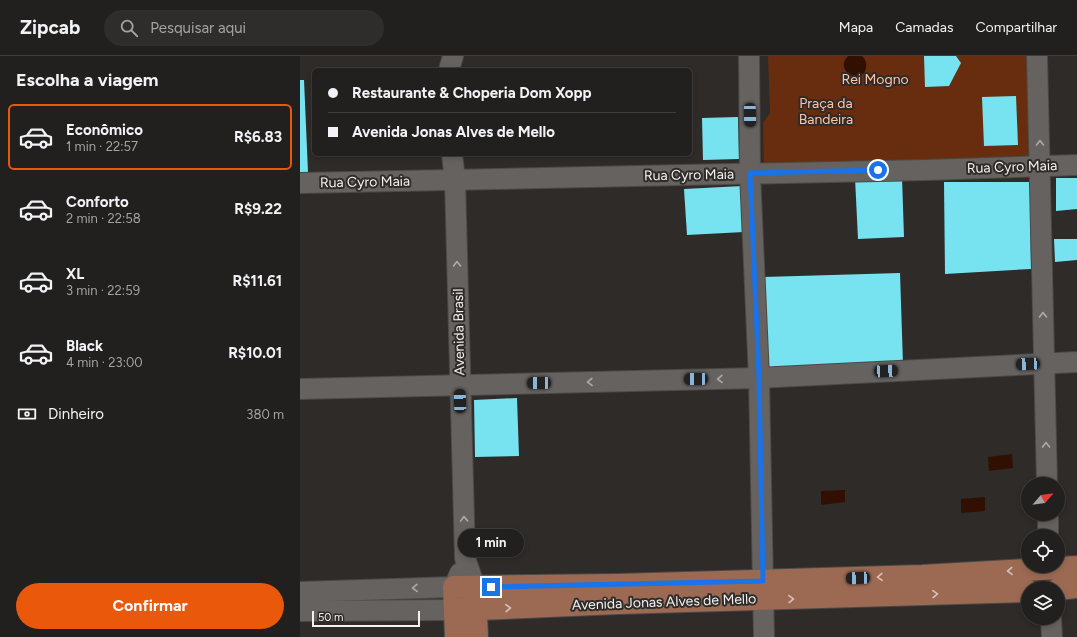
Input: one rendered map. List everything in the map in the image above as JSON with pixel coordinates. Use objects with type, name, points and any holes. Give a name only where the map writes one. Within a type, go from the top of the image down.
[{"type":"main road","name":"Avenida Jonas Alves de Mello","points":[[455,610],[618,603],[922,576],[1049,574],[1077,567]]},
{"type":"main road","name":"Avenida Jonas Alves de Mello","points":[[465,587],[1021,591]]},
{"type":"main road","name":"Avenida Brasil","points":[[465,587],[476,609],[477,637]]},
{"type":"main road","name":"Avenida Brasil","points":[[456,637],[455,610],[465,587]]},
{"type":"main road","points":[[1065,588],[1077,587]]},
{"type":"street","points":[[450,68],[453,56]]},
{"type":"street","points":[[749,56],[750,173],[759,378],[764,637]]},
{"type":"street","points":[[1038,56],[1047,477]]},
{"type":"street","name":"Avenida Brasil","points":[[452,156],[455,180],[465,587]]},
{"type":"street","name":"Rua Cyro Maia","points":[[300,183],[1077,165]]},
{"type":"street","points":[[300,389],[759,378],[1077,362]]},
{"type":"street","name":"Avenida Jonas Alves de Mello","points":[[300,592],[465,587]]},
{"type":"street","name":"Avenida Jonas Alves de Mello","points":[[300,611],[455,610]]},
{"type":"street","points":[[1052,625],[1052,637]]},
{"type":"green space","name":"Praça da Bandeira","points":[[768,56],[1027,56],[1029,162],[764,167],[763,123],[770,113]]},
{"type":"shaded area","points":[[848,56],[862,56],[866,61],[866,68],[859,76],[855,76],[846,71],[844,62]]},
{"type":"shaded area","points":[[1012,454],[1013,468],[989,471],[988,457]]},
{"type":"shaded area","points":[[845,490],[845,502],[821,505],[821,491]]},
{"type":"shaded area","points":[[985,497],[985,511],[961,513],[961,499]]},
{"type":"building","points":[[924,56],[956,56],[961,63],[949,86],[925,87]]},
{"type":"building","points":[[300,80],[304,80],[308,172],[300,173]]},
{"type":"building","points":[[1016,96],[1018,145],[984,146],[982,97]]},
{"type":"building","points":[[738,117],[739,159],[703,160],[702,118]]},
{"type":"building","points":[[902,177],[904,237],[858,239],[855,178]]},
{"type":"building","points":[[1056,178],[1077,178],[1077,209],[1056,211]]},
{"type":"building","points":[[944,182],[1030,182],[1031,269],[945,274]]},
{"type":"building","points":[[742,186],[744,232],[687,235],[684,189]]},
{"type":"building","points":[[1054,239],[1077,239],[1077,260],[1055,262]]},
{"type":"building","points":[[900,273],[903,364],[766,369],[763,277]]},
{"type":"building","points":[[517,398],[519,456],[475,457],[474,400]]},
{"type":"route","points":[[491,587],[763,581],[759,378],[750,173],[878,170]]},
{"type":"park label","name":"Rei Mogno","points":[[875,79]]}]
